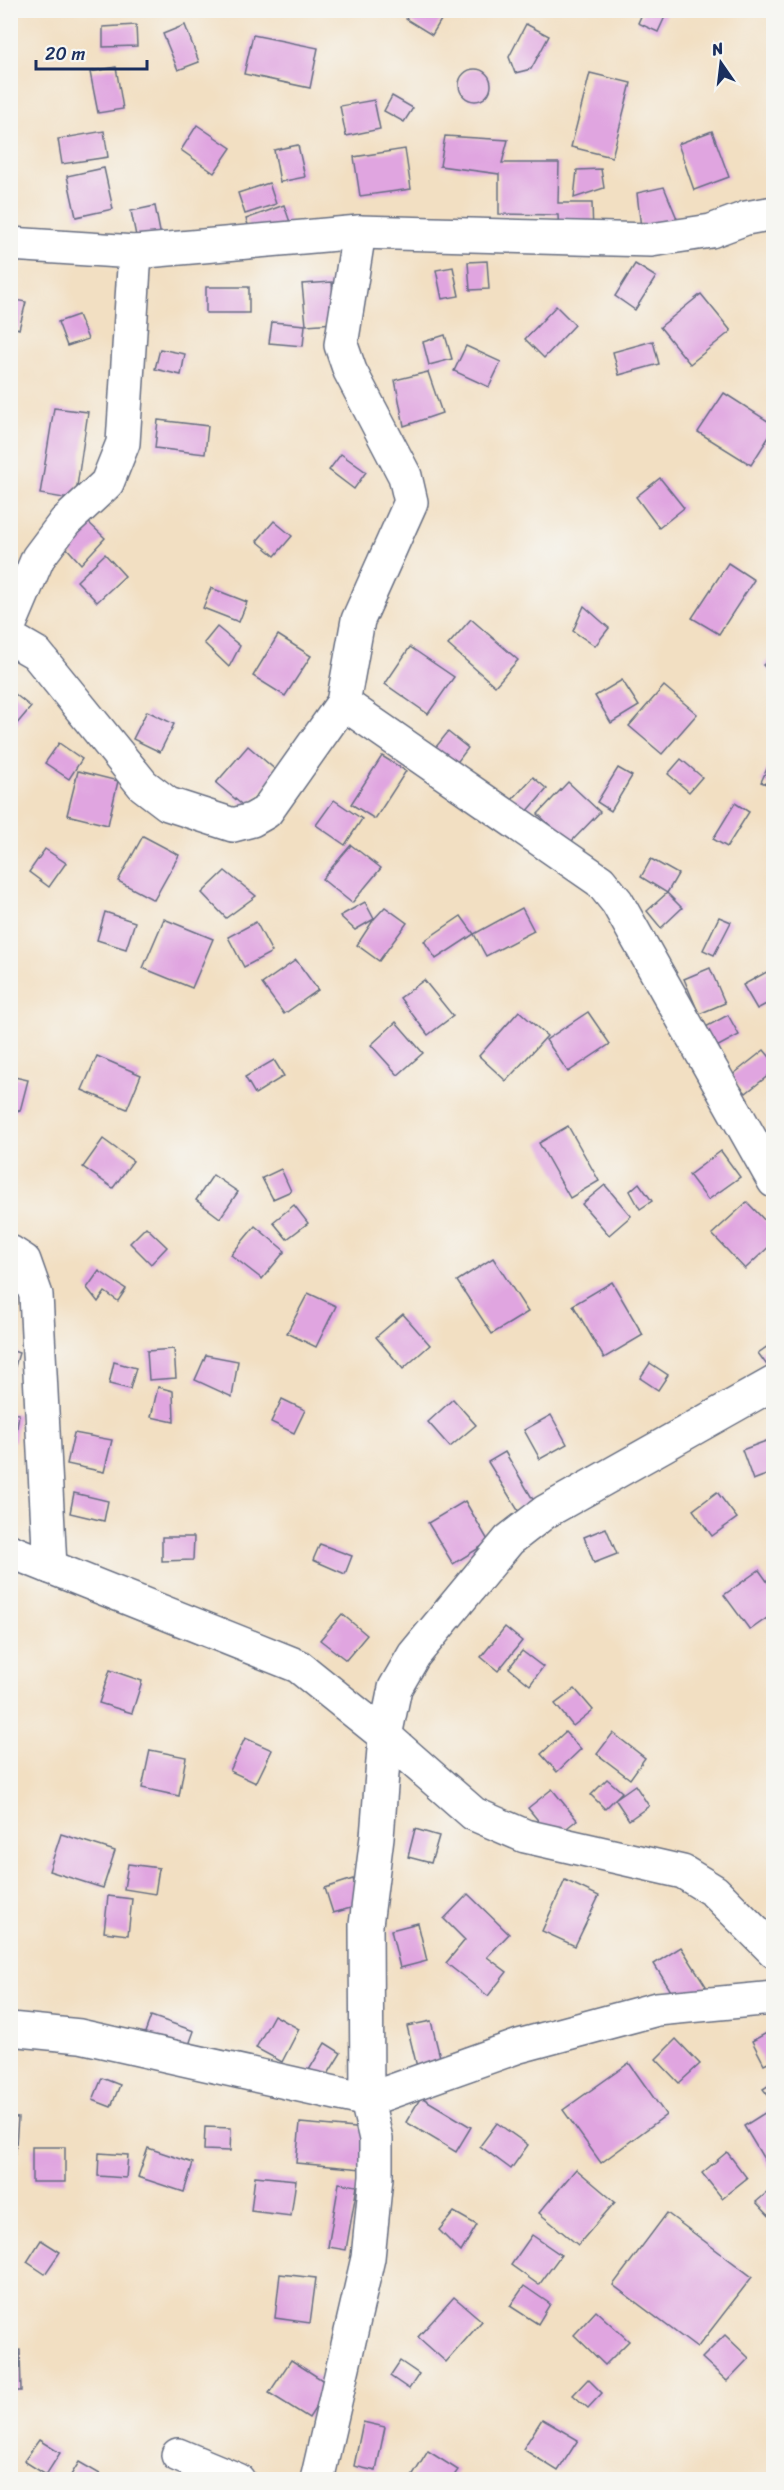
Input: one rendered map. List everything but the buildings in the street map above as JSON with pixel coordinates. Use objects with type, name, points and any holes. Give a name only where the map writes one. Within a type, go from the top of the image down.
[{"type":"street","points":[[10,244],[135,252],[359,232],[651,240],[711,231],[746,218],[774,213]]},
{"type":"street","points":[[10,638],[36,653],[143,785],[168,804],[234,825],[252,820],[266,812],[342,703],[358,620],[411,502],[405,476],[350,371],[341,345],[359,232]]},
{"type":"street","points":[[10,624],[38,558],[65,522],[107,483],[123,443],[135,252]]},
{"type":"street","points":[[342,703],[600,881],[617,902],[774,1181]]},
{"type":"street","points":[[10,1252],[24,1261],[36,1295],[50,1568]]},
{"type":"street","points":[[317,2480],[368,2258],[376,2139],[367,2100],[366,1925],[377,1837],[385,1736],[395,1688],[414,1655],[509,1540],[545,1512],[774,1383]]},
{"type":"street","points":[[10,1551],[298,1666],[385,1736],[474,1814],[525,1836],[683,1872],[714,1891],[774,1951]]},
{"type":"street","points":[[10,2029],[80,2036],[367,2100],[519,2046],[657,2009],[774,1998]]},
{"type":"street","points":[[178,2455],[237,2480]]}]
